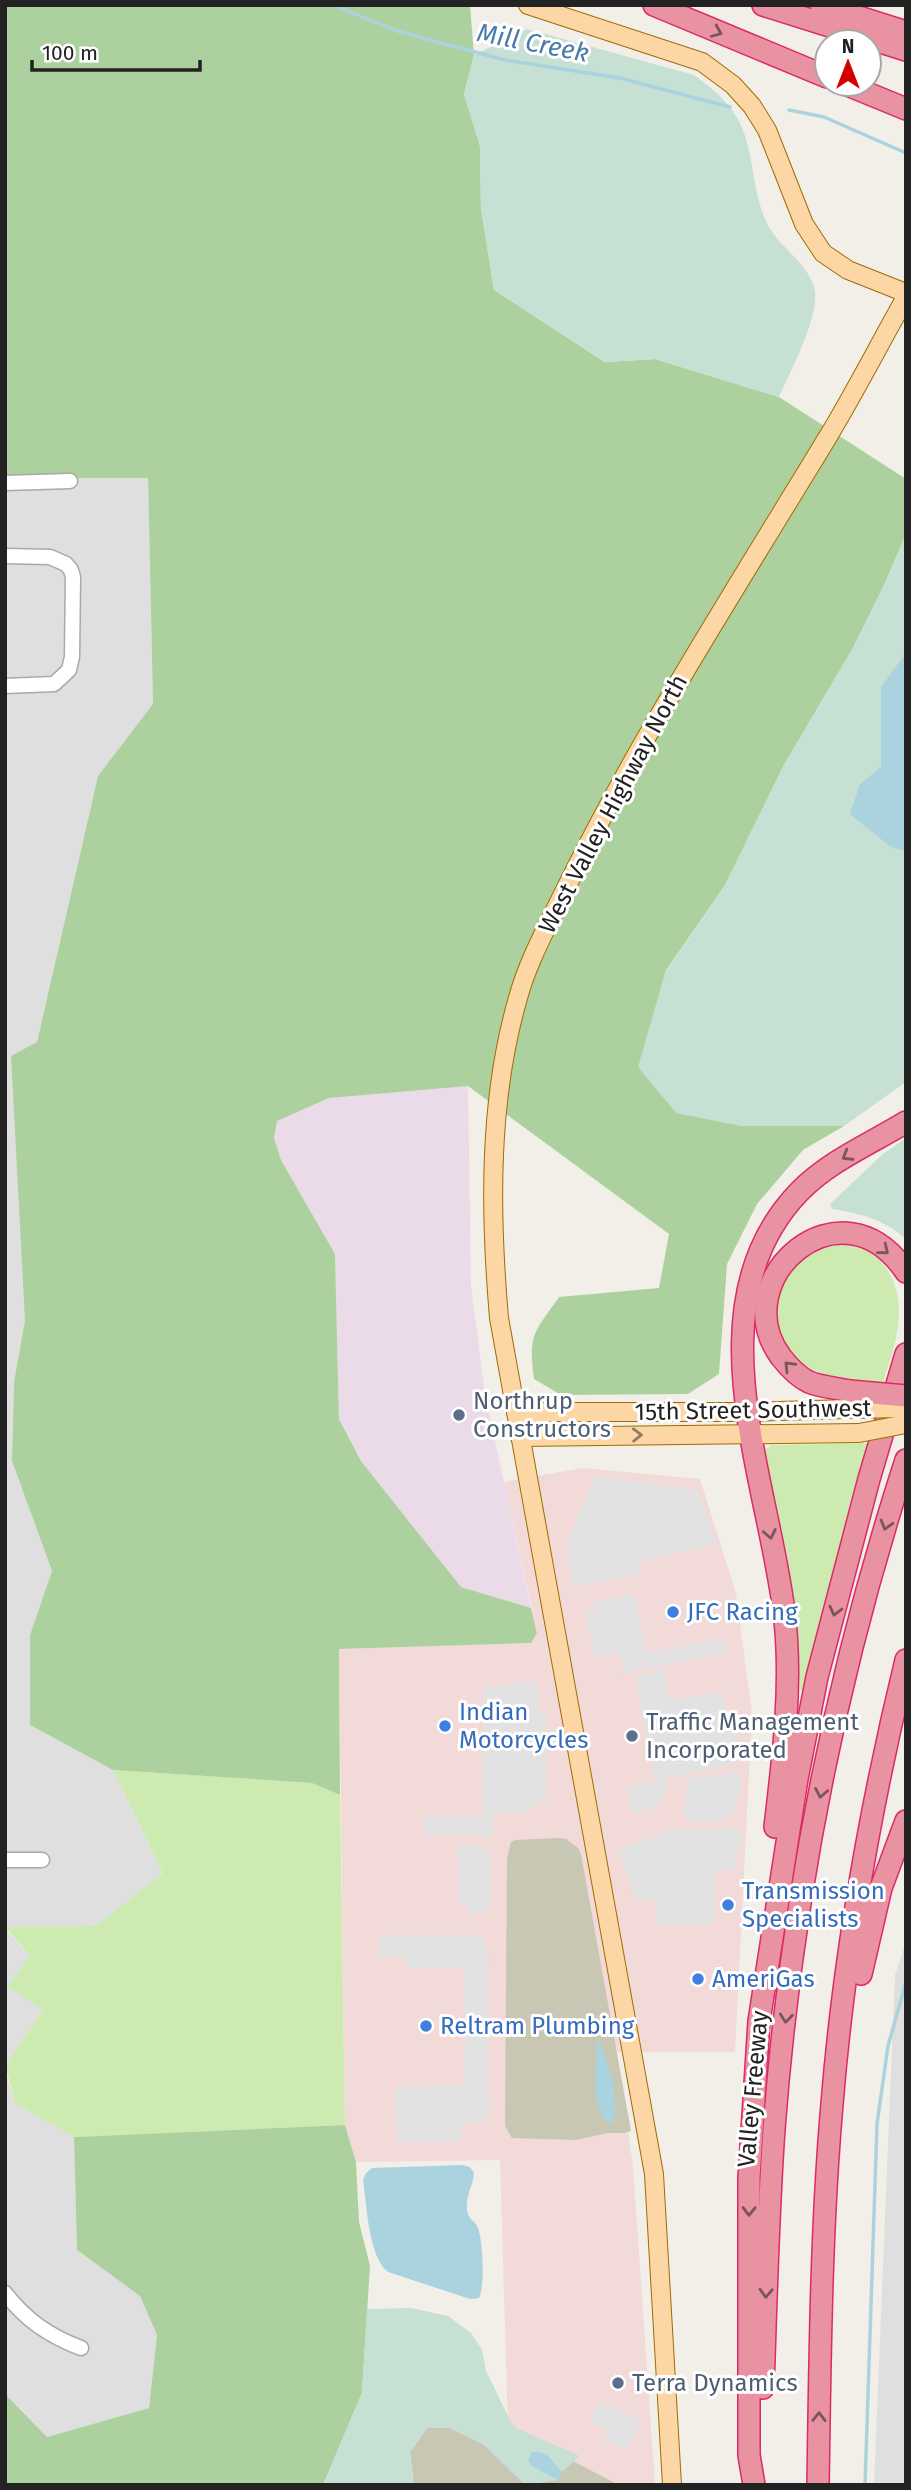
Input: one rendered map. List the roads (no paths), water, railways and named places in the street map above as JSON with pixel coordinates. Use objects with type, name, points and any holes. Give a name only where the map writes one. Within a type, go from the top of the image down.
[{"type":"highway","points":[[654,5],[813,71]]},
{"type":"highway","points":[[763,5],[906,50]]},
{"type":"highway","points":[[821,5],[906,32]]},
{"type":"highway","points":[[881,98],[906,108]]},
{"type":"highway","points":[[757,2485],[749,2455],[752,2122],[760,1967],[785,1738],[788,1673],[781,1590],[751,1434],[741,1356],[754,1267],[773,1226],[801,1190],[819,1174],[906,1122]]},
{"type":"highway","points":[[906,1272],[890,1253],[873,1241],[840,1233],[818,1236],[806,1241],[785,1260],[774,1280],[768,1301],[767,1326],[780,1356],[806,1381],[848,1400],[906,1396]]},
{"type":"highway","points":[[759,2021],[797,1779],[817,1677],[869,1479],[906,1354]]},
{"type":"highway","name":"Valley Freeway","points":[[757,2485],[774,2127],[794,1951],[810,1846],[843,1690],[876,1560],[906,1460]]},
{"type":"highway","points":[[818,2485],[820,2333],[832,2101],[851,1947],[879,1781],[906,1660]]},
{"type":"highway","points":[[826,2187],[868,1936],[881,1888],[906,1821]]},
{"type":"main road","points":[[527,5],[702,62],[733,85],[752,106],[767,130],[804,225],[823,253],[848,270],[906,295]]},
{"type":"main road","name":"West Valley Highway North","points":[[672,2485],[654,2174],[499,1318],[493,1245],[498,1105],[507,1042],[518,996],[541,938],[600,819],[702,640],[830,433],[906,295]]},
{"type":"main road","name":"15th Street Southwest","points":[[516,1412],[748,1412],[848,1400],[906,1408]]},
{"type":"main road","points":[[859,1433],[906,1424]]},
{"type":"main road","name":"15th Street Southwest","points":[[520,1437],[906,1432]]},
{"type":"street","points":[[5,483],[70,481]]},
{"type":"street","points":[[5,556],[50,557],[66,564],[73,577],[72,657],[64,676],[54,684],[5,686]]},
{"type":"street","points":[[5,1860],[42,1860]]},
{"type":"street","points":[[5,2293],[36,2326],[56,2339],[80,2348]]},
{"type":"water","points":[[906,653],[906,851],[891,847],[850,814],[860,784],[881,767],[881,687]]},
{"type":"water","points":[[600,2042],[614,2094],[613,2123],[606,2122],[601,2114],[596,2094],[597,2043]]},
{"type":"water","points":[[470,2167],[474,2173],[467,2210],[478,2228],[482,2253],[481,2292],[479,2298],[470,2299],[388,2272],[381,2264],[372,2242],[363,2180],[372,2168]]},
{"type":"water","points":[[532,2452],[542,2453],[553,2461],[562,2472],[558,2480],[530,2465],[528,2460]]},
{"type":"waterway","name":"Mill Creek","points":[[333,5],[397,31],[505,60],[620,78],[730,107]]},
{"type":"waterway","name":"Mill Creek","points":[[789,110],[824,117],[906,153]]},
{"type":"waterway","points":[[865,2485],[877,2124],[888,2046],[906,1982]]},
{"type":"place","name":"Northrup Constructors","points":[[459,1415]]},
{"type":"place","name":"JFC Racing","points":[[673,1612]]},
{"type":"place","name":"Indian Motorcycles","points":[[445,1726]]},
{"type":"place","name":"Traffic Management Incorporated","points":[[632,1736]]},
{"type":"place","name":"Transmission Specialists","points":[[728,1905]]},
{"type":"place","name":"AmeriGas","points":[[698,1979]]},
{"type":"place","name":"Reltram Plumbing","points":[[426,2026]]},
{"type":"place","name":"Terra Dynamics","points":[[618,2383]]}]
